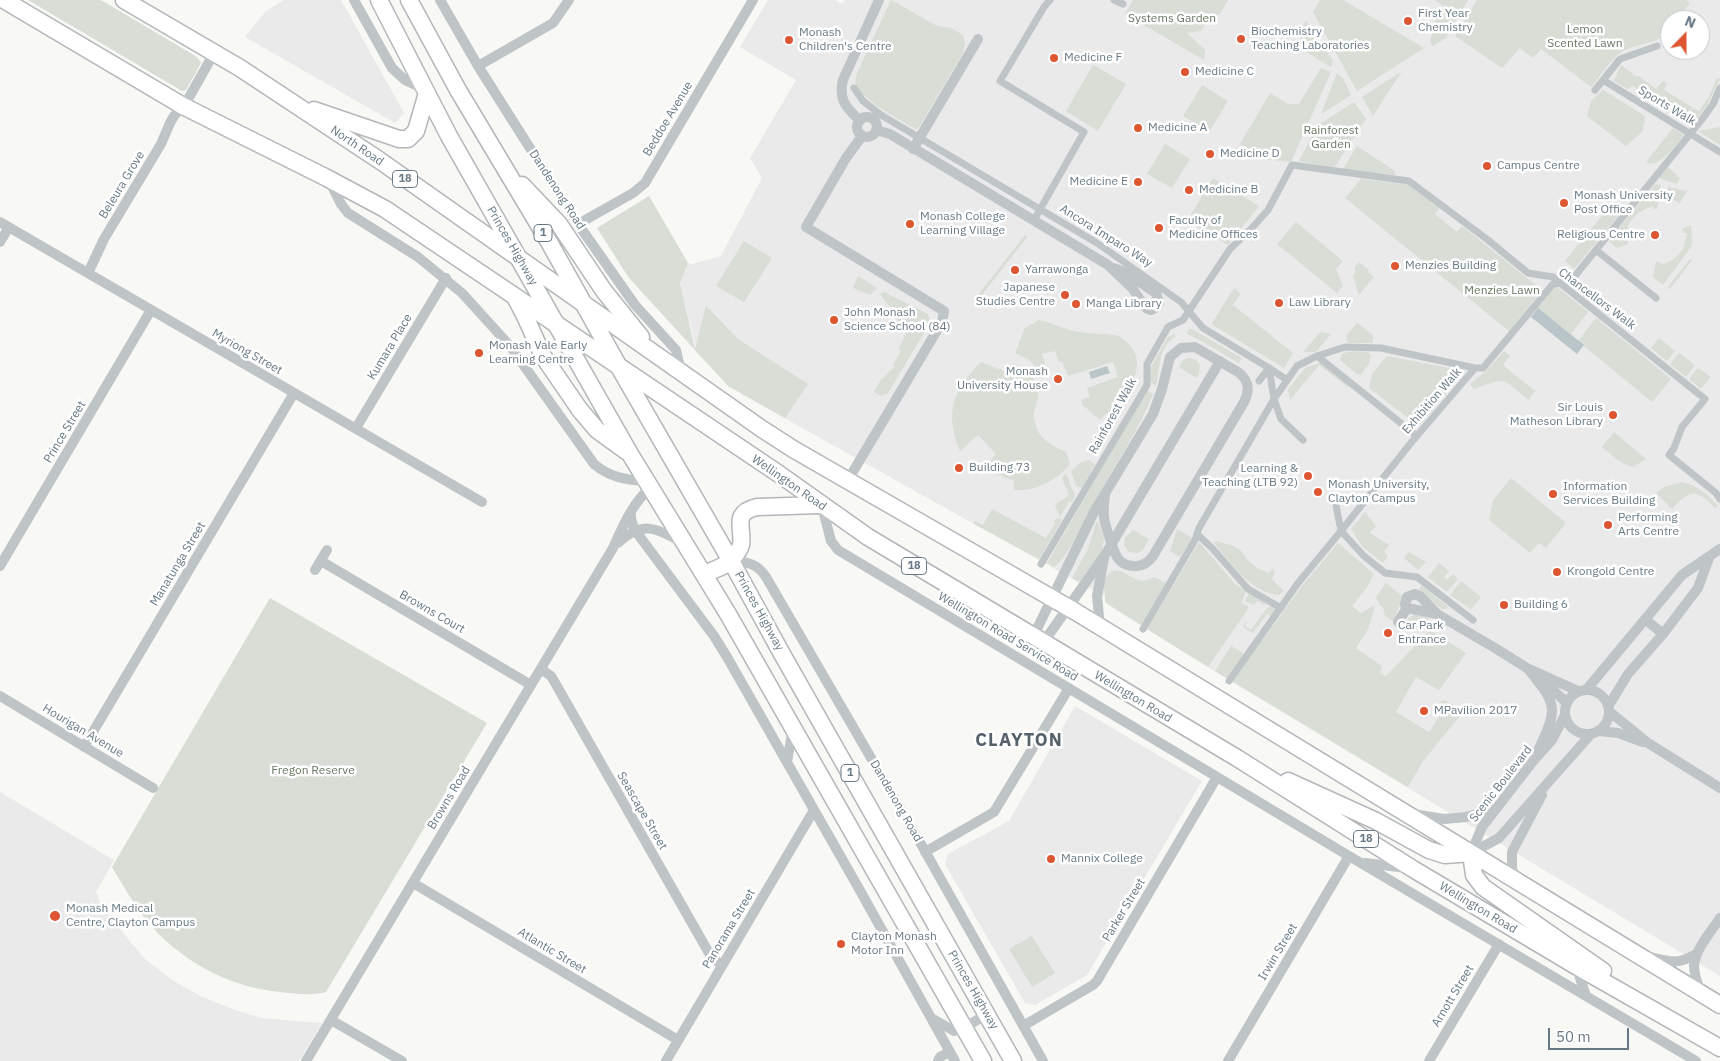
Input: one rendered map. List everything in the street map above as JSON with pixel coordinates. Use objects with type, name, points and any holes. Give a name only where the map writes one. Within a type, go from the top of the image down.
[{"type":"highway","name":"18","points":[[4,0],[183,106],[327,178],[408,223],[558,326]]},
{"type":"highway","name":"North Road","points":[[124,0],[214,53],[378,160],[583,303]]},
{"type":"highway","name":"Princes Highway","points":[[380,0],[454,144],[648,485]]},
{"type":"highway","name":"1","points":[[409,0],[480,128],[502,163]]},
{"type":"highway","points":[[290,102],[399,139],[408,139],[416,131],[426,91]]},
{"type":"highway","name":"Princes Highway","points":[[502,163],[731,561],[1014,1061]]},
{"type":"highway","points":[[502,163],[559,224],[616,307],[658,356]]},
{"type":"highway","points":[[514,296],[524,313],[541,352],[583,414],[597,430],[630,454]]},
{"type":"highway","name":"18","points":[[583,303],[762,429],[1068,607],[1720,1005]]},
{"type":"highway","name":"Wellington Road","points":[[558,326],[879,544],[1237,758],[1413,869],[1576,966],[1720,1048]]},
{"type":"highway","name":"1","points":[[648,485],[704,574],[793,727],[983,1061]]},
{"type":"highway","points":[[704,574],[731,561],[741,546],[740,522],[746,510],[756,507],[821,505]]},
{"type":"highway","points":[[1237,758],[1376,821],[1429,850],[1445,855],[1472,853],[1474,875],[1492,895],[1691,1031]]},
{"type":"street","points":[[354,0],[392,68],[405,80],[426,91]]},
{"type":"street","name":"Dandenong Road","points":[[440,0],[478,66],[578,224],[635,305],[677,352],[681,372]]},
{"type":"street","points":[[478,66],[553,23],[569,0]]},
{"type":"street","name":"Beddoe Avenue","points":[[578,224],[633,193],[645,183],[753,0]]},
{"type":"street","points":[[860,121],[846,107],[840,92],[843,80],[880,0]]},
{"type":"street","points":[[1034,220],[1084,132],[1000,81],[1050,0]]},
{"type":"street","points":[[1114,0],[1123,4]]},
{"type":"street","points":[[913,149],[978,39]]},
{"type":"street","points":[[1595,90],[1620,59],[1658,46]]},
{"type":"street","name":"Beleura Grove","points":[[85,272],[161,144],[175,126],[183,106],[214,53]]},
{"type":"street","name":"Sports Walk","points":[[1603,80],[1720,152]]},
{"type":"street","name":"Ancora Imparo Way","points":[[854,88],[863,101],[881,115],[1115,254],[1166,290],[1190,310],[1203,328],[1287,380]]},
{"type":"street","name":"Exhibition Walk","points":[[1229,681],[1298,583],[1417,436],[1475,368],[1483,368],[1529,312],[1557,283],[1570,282],[1707,112],[1720,88]]},
{"type":"street","points":[[864,118],[871,119],[876,124],[876,130],[873,135],[862,136],[857,130],[860,121],[864,118]]},
{"type":"street","name":"Ancora Imparo Way","points":[[876,130],[890,134],[1113,268],[1125,272],[1156,293],[1159,303],[1155,308],[1151,310],[1142,305],[1132,288],[1113,268]]},
{"type":"street","points":[[848,480],[942,322],[944,312],[806,227],[846,158],[862,136]]},
{"type":"street","name":"Chancellors Walk","points":[[1292,165],[1409,181],[1488,240],[1528,273],[1553,277],[1557,283],[1705,399],[1682,427],[1674,448],[1669,455],[1716,493],[1720,499]]},
{"type":"street","name":"Rainforest Walk","points":[[1041,564],[1147,385],[1147,364],[1161,338],[1168,327],[1183,320],[1230,249],[1268,210],[1292,165]]},
{"type":"street","points":[[327,178],[340,204],[348,213],[401,246],[446,278],[484,315],[510,346],[594,464],[612,475],[648,485]]},
{"type":"street","points":[[0,242],[4,224]]},
{"type":"street","name":"Myriong Street","points":[[4,224],[482,502]]},
{"type":"street","points":[[1596,250],[1656,298]]},
{"type":"street","name":"Kumara Place","points":[[356,428],[446,278]]},
{"type":"street","name":"Prince Street","points":[[0,566],[151,310]]},
{"type":"street","points":[[1038,640],[1053,598],[1093,514],[1153,414],[1172,355],[1179,349],[1190,346],[1200,348],[1245,378],[1248,387],[1246,398],[1175,520],[1148,562],[1134,566],[1121,562],[1114,554],[1104,518],[1105,495]]},
{"type":"street","points":[[1143,628],[1274,399],[1297,366],[1317,356],[1345,347],[1381,348],[1475,368]]},
{"type":"street","points":[[1317,356],[1417,436]]},
{"type":"street","points":[[1038,640],[1068,607],[1105,555],[1220,361]]},
{"type":"street","points":[[1259,381],[1268,368]]},
{"type":"street","points":[[1268,368],[1274,399],[1281,419],[1303,440]]},
{"type":"street","name":"Manatunga Street","points":[[84,746],[294,393]]},
{"type":"street","name":"Browns Road","points":[[306,1061],[613,548],[632,510],[648,485]]},
{"type":"street","points":[[1335,500],[1341,531],[1364,556],[1385,573],[1417,577],[1473,620]]},
{"type":"street","name":"Wellington Road Service Road","points":[[821,505],[831,541],[838,550],[1696,1061]]},
{"type":"street","points":[[632,510],[631,518],[635,530],[714,636],[952,1056],[940,1057],[938,1061]]},
{"type":"street","points":[[635,530],[656,529],[686,545]]},
{"type":"street","name":"Browns Road","points":[[613,548],[635,530]]},
{"type":"street","points":[[1197,534],[1248,589],[1281,608]]},
{"type":"street","name":"Browns Court","points":[[327,550],[318,565],[531,685]]},
{"type":"street","points":[[1100,627],[1097,596],[1105,555]]},
{"type":"street","points":[[1648,743],[1618,733],[1595,732],[1584,734],[1571,727],[1564,714],[1566,703],[1571,696],[1583,690],[1682,575],[1716,555]]},
{"type":"street","points":[[1472,853],[1499,838],[1550,779],[1595,732],[1606,724],[1609,708],[1628,674],[1663,634],[1698,588],[1716,555]]},
{"type":"street","name":"Dandenong Road","points":[[731,561],[753,564],[764,573],[1043,1061]]},
{"type":"street","points":[[1398,622],[1407,608],[1405,605],[1407,597],[1415,594],[1421,597],[1437,614],[1527,668],[1583,690],[1600,694],[1606,699],[1609,708],[1648,743],[1720,788]]},
{"type":"street","points":[[1407,608],[1437,614]]},
{"type":"street","points":[[1645,619],[1663,634]]},
{"type":"street","points":[[1527,668],[1566,703]]},
{"type":"street","points":[[1527,668],[1549,698],[1553,709],[1551,722],[1534,760]]},
{"type":"street","name":"Seascape Street","points":[[541,669],[551,676],[709,953],[722,965]]},
{"type":"street","points":[[925,852],[994,812],[1069,688]]},
{"type":"street","name":"Hourigan Avenue","points":[[0,696],[152,788]]},
{"type":"street","name":"Scenic Boulevard","points":[[1472,853],[1482,827],[1552,740],[1564,714]]},
{"type":"street","points":[[787,762],[793,727]]},
{"type":"street","name":"Parker Street","points":[[1023,1026],[1097,981],[1217,777]]},
{"type":"street","points":[[1521,883],[1512,870],[1512,852],[1550,779]]},
{"type":"street","points":[[1405,813],[1444,819],[1466,818],[1498,808]]},
{"type":"street","name":"Panorama Street","points":[[666,1061],[814,810]]},
{"type":"street","name":"Irwin Street","points":[[1228,1061],[1349,856]]},
{"type":"street","name":"Wellington Road Service Road","points":[[1360,862],[1413,869]]},
{"type":"street","name":"Atlantic Street","points":[[413,883],[678,1040]]},
{"type":"street","points":[[1638,954],[1676,963],[1685,961],[1696,954],[1720,918]]},
{"type":"street","name":"Arnott Street","points":[[1429,1061],[1499,944]]},
{"type":"street","points":[[1696,954],[1695,976],[1701,993]]},
{"type":"street","points":[[1576,966],[1586,996]]},
{"type":"street","points":[[929,1015],[951,1031],[964,1028],[987,1014]]},
{"type":"street","points":[[331,1020],[402,1061]]},
{"type":"shaded area","points":[[284,0],[341,0],[404,113],[395,123],[245,37],[266,11]]},
{"type":"shaded area","name":"Monash University, Clayton Campus","points":[[768,0],[835,0],[842,4],[845,0],[1720,0],[1720,976],[1219,674],[1111,607],[1106,602],[1105,597],[743,395],[717,374],[697,353],[680,283],[688,263],[692,264],[721,256],[762,178],[750,158],[796,80],[740,47]]},
{"type":"shaded area","points":[[1538,308],[1584,345],[1577,354],[1531,317]]},
{"type":"shaded area","points":[[1107,366],[1110,373],[1091,379],[1089,372]]},
{"type":"shaded area","name":"Mannix College","points":[[1075,706],[1202,781],[1087,975],[1035,1005],[1025,1003],[945,864],[948,854],[1009,821]]},
{"type":"shaded area","name":"Monash Medical Centre, Clayton Campus","points":[[0,792],[114,860],[96,892],[101,904],[145,959],[174,981],[202,997],[262,1018],[322,1023],[299,1061],[0,1061]]},
{"type":"green space","points":[[28,0],[101,0],[197,57],[201,63],[186,90],[182,91]]},
{"type":"green space","points":[[891,0],[937,26],[951,28],[963,35],[965,45],[963,53],[916,129],[867,98],[857,87],[856,83],[858,71]]},
{"type":"green space","name":"Systems Garden","points":[[1133,0],[1228,0],[1220,14],[1211,18],[1212,21],[1204,25],[1201,31],[1187,33],[1205,50],[1204,60],[1125,14]]},
{"type":"green space","points":[[1320,0],[1343,0],[1424,48],[1357,91],[1313,12]]},
{"type":"green space","points":[[1434,0],[1468,0],[1446,38],[1433,46],[1430,42],[1435,21],[1444,6]]},
{"type":"green space","name":"Lemon Scented Lawn","points":[[1477,0],[1687,0],[1690,3],[1685,10],[1660,10],[1660,38],[1619,54],[1591,87],[1541,49],[1533,58],[1520,48],[1502,68],[1455,36]]},
{"type":"green space","points":[[1306,21],[1333,61],[1331,67],[1301,49],[1304,42],[1299,38],[1299,33]]},
{"type":"green space","points":[[1093,65],[1126,84],[1098,131],[1066,111]]},
{"type":"green space","points":[[1621,65],[1656,89],[1663,81],[1667,84],[1664,90],[1692,107],[1681,120],[1654,103],[1655,99],[1633,86],[1627,89],[1614,81]]},
{"type":"green space","points":[[1321,68],[1331,72],[1291,162],[1264,159],[1240,144],[1270,93],[1288,104],[1299,104]]},
{"type":"green space","points":[[1402,71],[1373,116],[1362,97]]},
{"type":"green space","points":[[1337,73],[1343,78],[1351,95],[1321,114]]},
{"type":"green space","points":[[1717,78],[1720,79],[1707,105],[1691,126],[1682,120],[1692,108],[1699,111],[1709,97]]},
{"type":"green space","points":[[1202,85],[1228,101],[1209,132],[1183,116]]},
{"type":"green space","points":[[1603,90],[1645,116],[1643,131],[1626,146],[1587,116],[1591,101]]},
{"type":"green space","name":"Rainforest Garden","points":[[1354,102],[1366,119],[1334,168],[1299,161],[1317,126]]},
{"type":"green space","points":[[1720,127],[1720,145],[1698,131]]},
{"type":"green space","points":[[1673,128],[1684,135],[1662,159],[1651,164],[1646,162]]},
{"type":"green space","points":[[1165,144],[1190,159],[1172,188],[1147,174]]},
{"type":"green space","points":[[1357,146],[1395,171],[1395,175],[1343,169]]},
{"type":"green space","points":[[1668,167],[1680,178],[1677,184],[1659,178]]},
{"type":"green space","points":[[1213,178],[1259,206],[1228,245],[1187,221]]},
{"type":"green space","name":"Menzies Lawn","points":[[1361,179],[1409,185],[1439,208],[1435,214],[1457,232],[1462,226],[1542,290],[1509,331],[1345,198]]},
{"type":"green space","points":[[1655,184],[1661,185],[1657,209],[1654,209],[1653,206],[1636,215],[1627,230],[1628,244],[1617,248],[1609,241]]},
{"type":"green space","points":[[1668,187],[1687,191],[1680,203],[1666,197]]},
{"type":"green space","points":[[649,196],[688,263],[680,283],[695,349],[706,306],[738,339],[808,384],[785,418],[728,386],[629,278],[597,228]]},
{"type":"green space","points":[[1610,206],[1620,214],[1574,269],[1565,261]]},
{"type":"green space","points":[[1296,222],[1343,261],[1336,269],[1343,286],[1337,293],[1277,244]]},
{"type":"green space","points":[[1691,225],[1691,247],[1663,285],[1653,277],[1656,262],[1660,262],[1661,265],[1680,254],[1687,233],[1684,233],[1682,229]]},
{"type":"green space","points":[[1025,235],[1027,237],[981,296],[979,294]]},
{"type":"green space","points":[[744,241],[772,258],[744,302],[716,286]]},
{"type":"green space","points":[[1690,259],[1692,260],[1670,289],[1667,288]]},
{"type":"green space","points":[[1359,262],[1374,277],[1359,295],[1353,276],[1355,267]]},
{"type":"green space","points":[[858,276],[877,288],[870,295],[853,288]]},
{"type":"green space","points":[[1556,286],[1588,312],[1571,334],[1538,308]]},
{"type":"green space","points":[[1234,288],[1241,294],[1233,305],[1293,353],[1284,368],[1213,325],[1212,323]]},
{"type":"green space","points":[[884,292],[928,314],[930,321],[888,393],[881,396],[874,392],[880,381],[895,366],[893,365],[901,351],[898,349],[906,334],[899,329],[901,326],[893,314],[894,312],[880,294]]},
{"type":"green space","points":[[1596,318],[1671,379],[1652,402],[1578,341]]},
{"type":"green space","points":[[1039,320],[1084,333],[1115,335],[1122,338],[1128,344],[1135,353],[1137,361],[1136,370],[1134,378],[1118,409],[1112,409],[1100,419],[1083,406],[1081,400],[1090,397],[1087,388],[1118,377],[1113,362],[1068,376],[1062,362],[1059,362],[1055,351],[1042,354],[1046,367],[1038,369],[1028,359],[1015,353],[1025,328]]},
{"type":"green space","points":[[1357,323],[1373,335],[1373,343],[1348,343],[1346,336]]},
{"type":"green space","points":[[1189,329],[1242,358],[1239,363],[1187,334]]},
{"type":"green space","points":[[1320,332],[1331,334],[1316,352],[1303,352]]},
{"type":"green space","points":[[1175,334],[1175,337],[1165,346],[1156,386],[1149,381],[1151,367],[1168,337]]},
{"type":"green space","points":[[1659,338],[1675,351],[1667,361],[1651,348]]},
{"type":"green space","points":[[1354,351],[1368,352],[1371,355],[1369,363],[1361,375],[1358,375],[1340,360],[1343,353]]},
{"type":"green space","points":[[1504,351],[1510,356],[1503,365],[1535,391],[1528,400],[1504,382],[1499,381],[1474,389],[1470,384],[1488,369]]},
{"type":"green space","points":[[1679,353],[1695,365],[1686,377],[1670,364]]},
{"type":"green space","points":[[1387,356],[1465,371],[1419,426],[1369,388],[1372,374]]},
{"type":"green space","points":[[1189,358],[1196,360],[1200,365],[1199,374],[1196,378],[1179,367],[1183,360]]},
{"type":"green space","points":[[981,362],[1009,373],[1013,363],[1028,372],[1035,381],[1038,392],[1034,415],[1037,430],[1049,443],[1066,452],[1070,464],[1045,484],[1031,489],[1014,490],[1014,481],[996,474],[988,464],[996,454],[978,435],[960,451],[953,425],[954,403],[964,382]]},
{"type":"green space","points":[[1323,362],[1350,384],[1348,387],[1319,365],[1290,400],[1288,389],[1305,368]]},
{"type":"green space","points":[[1698,368],[1711,377],[1701,389],[1689,379]]},
{"type":"green space","points":[[1147,390],[1153,394],[1141,420],[1072,544],[1054,567],[1047,563]]},
{"type":"green space","points":[[1614,432],[1646,459],[1633,467],[1628,466],[1602,447]]},
{"type":"green space","points":[[1088,460],[1095,464],[1082,488],[1076,486],[1071,471],[1080,463]]},
{"type":"green space","points":[[1066,473],[1075,496],[1072,502],[1069,501],[1060,517],[1055,505],[1069,495],[1062,478]]},
{"type":"green space","points":[[1511,478],[1566,523],[1546,548],[1539,543],[1530,553],[1489,520],[1493,500]]},
{"type":"green space","points":[[1682,482],[1693,485],[1702,491],[1718,506],[1715,508],[1703,497],[1693,493],[1672,509],[1656,493],[1664,487]]},
{"type":"green space","points":[[992,509],[1046,538],[1055,523],[1054,520],[1059,518],[1062,520],[1039,559],[974,524],[975,521],[983,525]]},
{"type":"green space","points":[[1365,512],[1376,526],[1370,533],[1389,545],[1384,552],[1388,556],[1383,563],[1363,547],[1351,529]]},
{"type":"green space","points":[[1096,522],[1098,522],[1104,538],[1102,551],[1079,582],[1072,578],[1088,549]]},
{"type":"green space","points":[[1177,529],[1192,538],[1180,557],[1170,551]]},
{"type":"green space","points":[[1133,530],[1149,539],[1143,550],[1138,553],[1129,552],[1124,545],[1125,538]]},
{"type":"green space","points":[[1216,541],[1234,546],[1257,568],[1269,573],[1272,569],[1275,571],[1272,579],[1284,591],[1279,595],[1269,593],[1250,583],[1214,543]]},
{"type":"green space","points":[[1199,542],[1235,584],[1246,591],[1241,603],[1248,606],[1248,609],[1208,667],[1147,629]]},
{"type":"green space","points":[[1338,543],[1374,574],[1368,586],[1352,606],[1361,613],[1373,606],[1375,607],[1368,629],[1356,648],[1382,666],[1380,673],[1386,676],[1430,630],[1466,653],[1439,690],[1416,677],[1396,712],[1429,732],[1446,706],[1439,702],[1444,700],[1464,711],[1423,761],[1408,787],[1215,671],[1231,646],[1250,657],[1302,586]]},
{"type":"green space","points":[[1409,552],[1426,562],[1418,570],[1404,558]]},
{"type":"green space","points":[[1439,563],[1449,571],[1444,577],[1447,580],[1453,574],[1458,579],[1447,592],[1428,577]]},
{"type":"green space","points":[[1114,570],[1125,573],[1137,580],[1142,581],[1154,577],[1166,583],[1141,625],[1105,602],[1105,591],[1102,590],[1103,584],[1107,576]]},
{"type":"green space","points":[[1461,581],[1481,597],[1471,609],[1450,595]]},
{"type":"green space","points":[[1386,583],[1403,597],[1393,621],[1385,616],[1383,607],[1380,606],[1376,597]]},
{"type":"green space","points":[[1421,585],[1450,608],[1442,609],[1419,590]]},
{"type":"green space","points":[[1249,593],[1266,604],[1264,605],[1257,601],[1254,605],[1245,601]]},
{"type":"green space","name":"Fregon Reserve","points":[[270,598],[487,723],[326,992],[314,994],[280,992],[241,984],[223,978],[189,959],[158,934],[145,919],[112,867]]},
{"type":"green space","points":[[1271,606],[1276,610],[1271,616],[1267,614],[1253,633],[1243,627],[1246,620],[1245,626],[1251,630],[1267,608]]},
{"type":"green space","points":[[1415,615],[1429,618],[1416,629],[1404,625],[1410,617]]},
{"type":"green space","points":[[1032,936],[1055,973],[1032,987],[1009,949]]},
{"type":"place","name":"First Year Chemistry","points":[[1408,21]]},
{"type":"place","name":"Biochemistry Teaching Laboratories","points":[[1241,39]]},
{"type":"place","name":"Monash Children's Centre","points":[[789,40]]},
{"type":"place","name":"Medicine F","points":[[1054,58]]},
{"type":"place","name":"Medicine C","points":[[1185,72]]},
{"type":"place","name":"Medicine A","points":[[1138,128]]},
{"type":"place","name":"Medicine D","points":[[1210,154]]},
{"type":"place","name":"Campus Centre","points":[[1487,166]]},
{"type":"place","name":"Medicine E","points":[[1138,182]]},
{"type":"place","name":"Medicine B","points":[[1189,190]]},
{"type":"place","name":"Monash University Post Office","points":[[1564,203]]},
{"type":"place","name":"Monash College Learning Village","points":[[910,224]]},
{"type":"place","name":"Faculty of Medicine Offices","points":[[1159,228]]},
{"type":"place","name":"Religious Centre","points":[[1655,235]]},
{"type":"place","name":"Menzies Building","points":[[1395,266]]},
{"type":"place","name":"Yarrawonga","points":[[1015,270]]},
{"type":"place","name":"Japanese Studies Centre","points":[[1065,295]]},
{"type":"place","name":"Law Library","points":[[1279,303]]},
{"type":"place","name":"Manga Library","points":[[1076,304]]},
{"type":"place","name":"John Monash Science School (84)","points":[[834,320]]},
{"type":"place","name":"Monash Vale Early Learning Centre","points":[[479,353]]},
{"type":"place","name":"Monash University House","points":[[1058,379]]},
{"type":"place","name":"Sir Louis Matheson Library","points":[[1613,415]]},
{"type":"place","name":"Building 73","points":[[959,468]]},
{"type":"place","name":"Learning & Teaching (LTB 92)","points":[[1308,476]]},
{"type":"place","name":"Monash University, Clayton Campus","points":[[1318,492]]},
{"type":"place","name":"Information Services Building","points":[[1553,494]]},
{"type":"place","name":"Performing Arts Centre","points":[[1608,525]]},
{"type":"place","name":"Krongold Centre","points":[[1557,572]]},
{"type":"place","name":"Building 6","points":[[1504,605]]},
{"type":"place","name":"Car Park Entrance","points":[[1388,633]]},
{"type":"place","name":"MPavilion 2017","points":[[1424,711]]},
{"type":"place","name":"Mannix College","points":[[1051,859]]},
{"type":"place","name":"Monash Medical Centre, Clayton Campus","points":[[55,916]]},
{"type":"place","name":"Clayton Monash Motor Inn","points":[[841,944]]},
{"type":"district","name":"CLAYTON","points":[[1019,741]]}]
